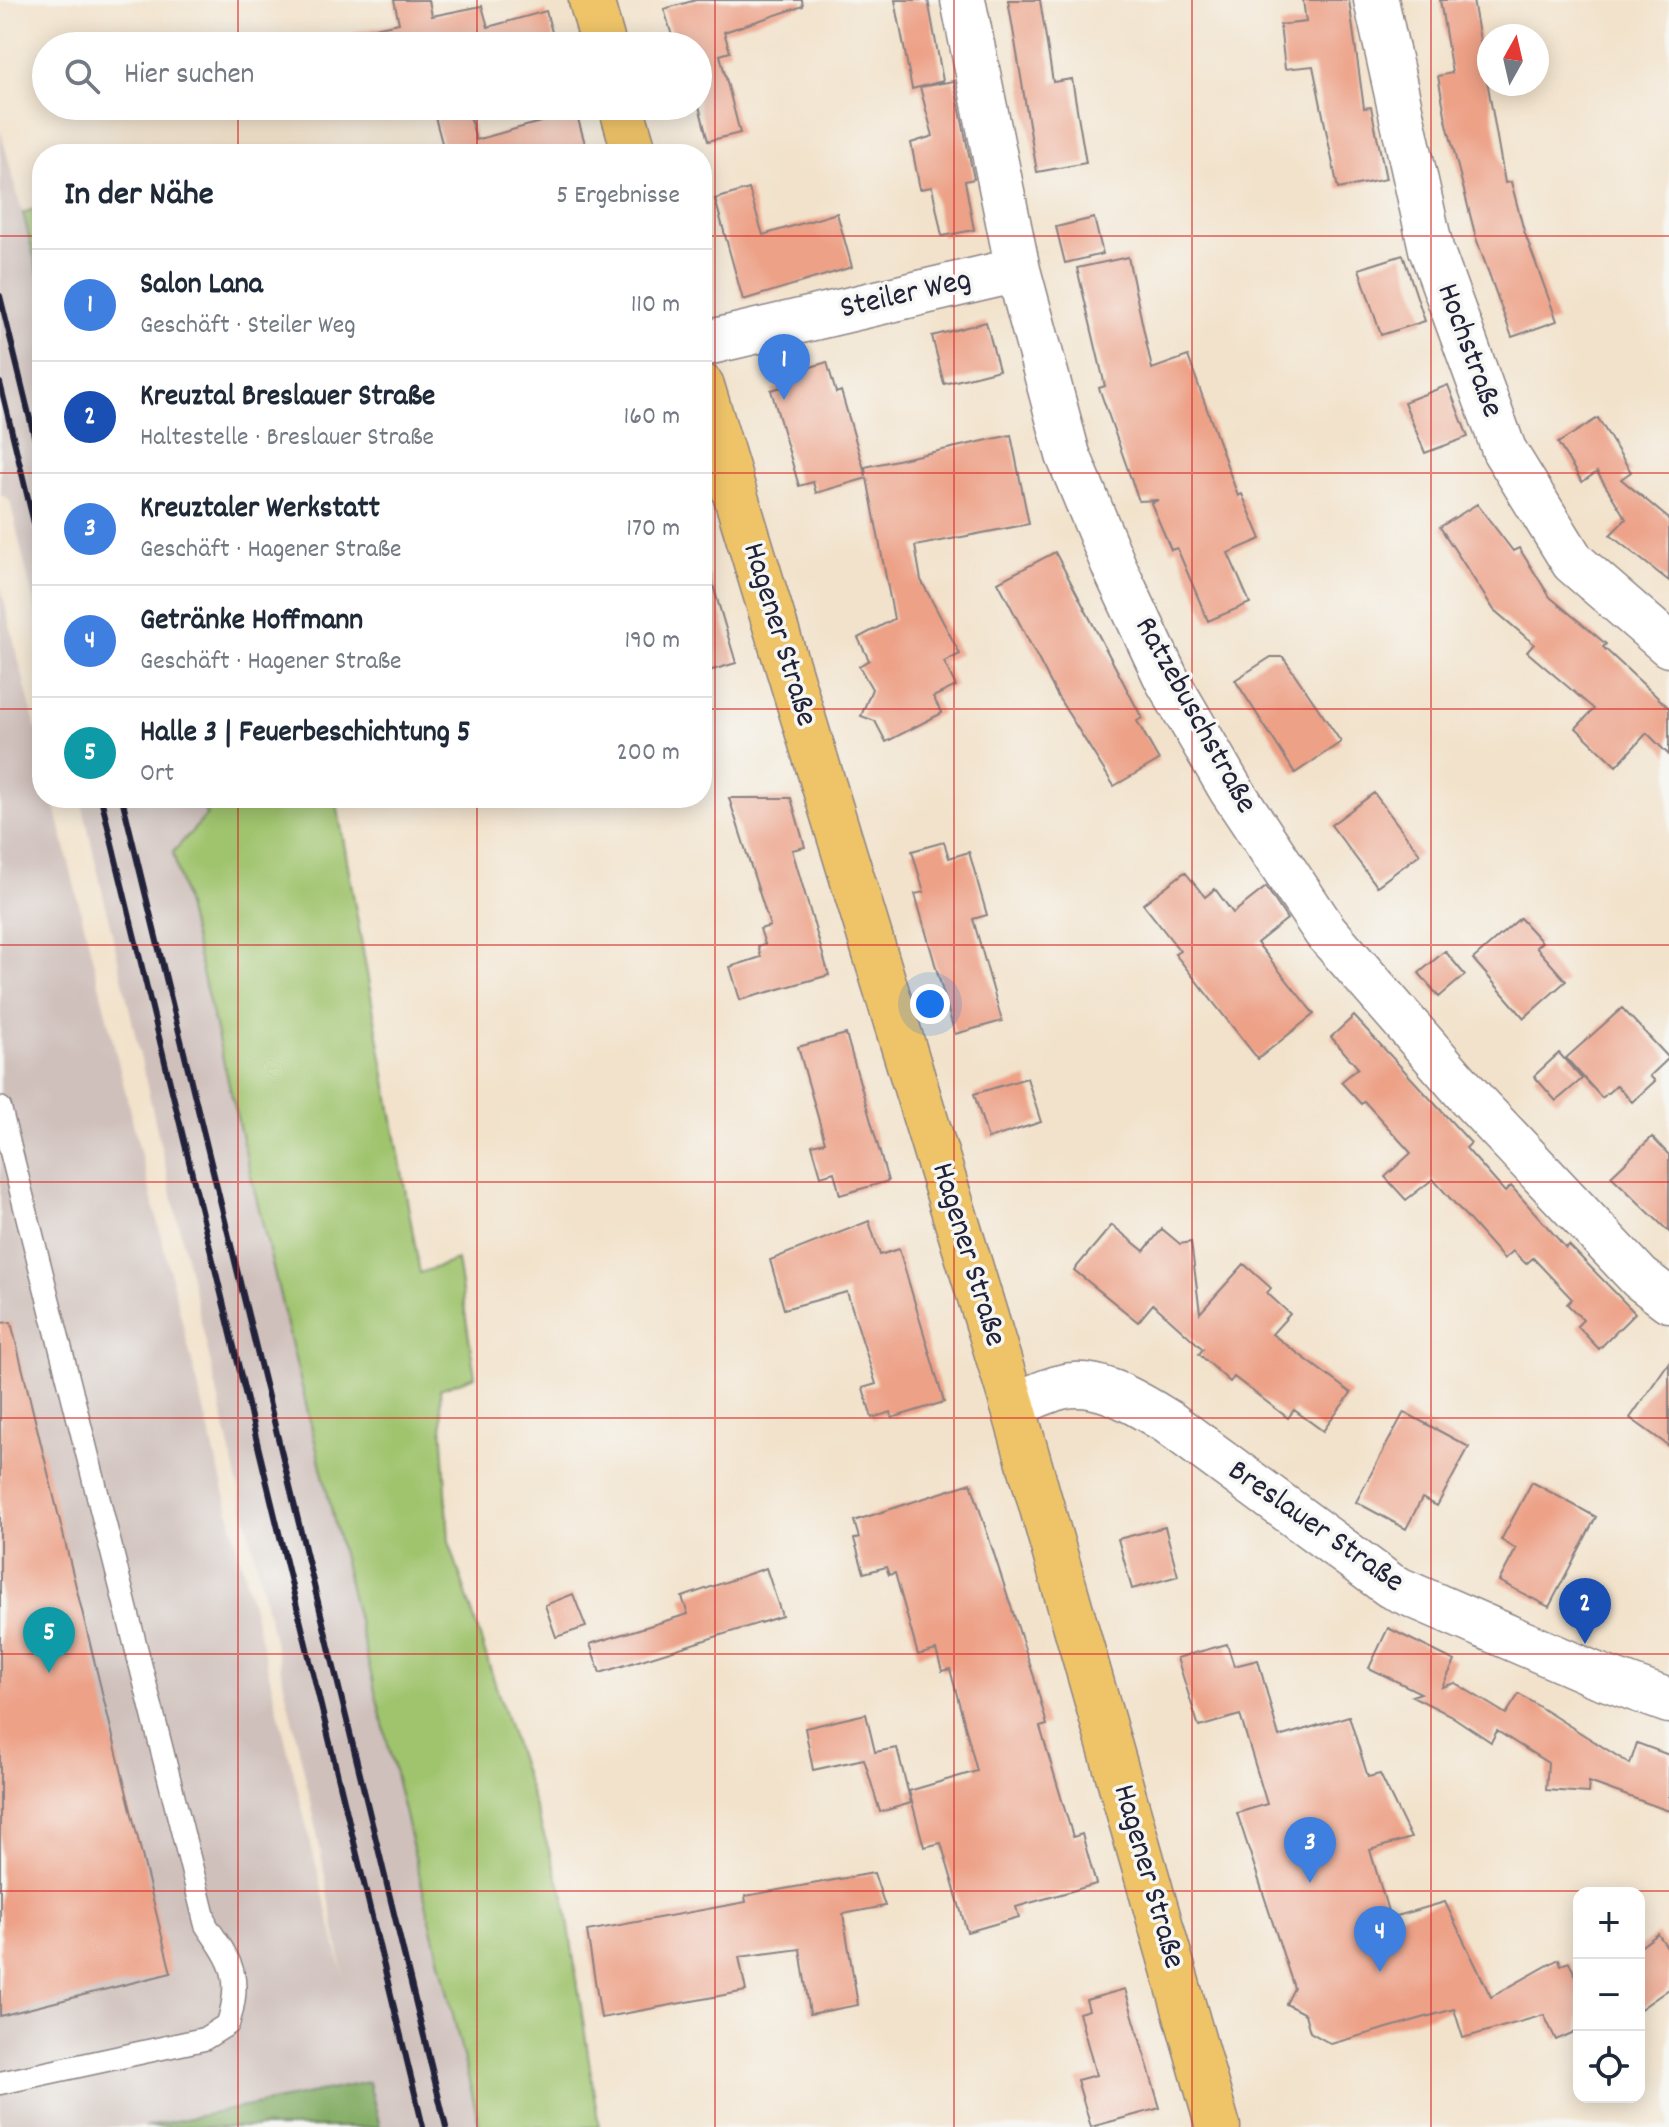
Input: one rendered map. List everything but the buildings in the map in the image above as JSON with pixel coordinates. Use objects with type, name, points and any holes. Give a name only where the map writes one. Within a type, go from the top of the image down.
[{"type":"main road","points":[[591,0],[600,32]]},
{"type":"main road","points":[[625,120],[632,144]]},
{"type":"main road","name":"Hagener Straße","points":[[712,419],[1013,1406],[1218,2127]]},
{"type":"street","name":"Ratzebuschstraße","points":[[963,0],[1018,270],[1068,455],[1116,571],[1167,680],[1230,788],[1325,931],[1487,1115],[1640,1278],[1669,1300]]},
{"type":"street","name":"Hochstraße","points":[[1376,0],[1431,249],[1504,450],[1573,562],[1669,645]]},
{"type":"street","name":"Steiler Weg","points":[[712,342],[1018,270]]},
{"type":"street","name":"Breslauer Straße","points":[[1013,1406],[1063,1386],[1081,1384],[1137,1404],[1168,1422],[1391,1586],[1594,1674],[1669,1701]]},
{"type":"lane","points":[[0,1108],[206,1925],[233,1963],[236,1995],[228,2024],[204,2039],[0,2083]]},
{"type":"shaded area","points":[[0,128],[32,250],[32,595],[10,501],[0,493]]},
{"type":"shaded area","points":[[0,585],[32,713],[32,808],[55,808],[344,1978],[311,1802],[83,808],[203,808],[207,814],[173,852],[480,2127],[374,2127],[365,2083],[145,2127],[0,2127]]},
{"type":"green space","points":[[32,210],[32,249],[23,213]]},
{"type":"green space","points":[[202,808],[338,808],[420,1273],[457,1260],[475,1376],[440,1389],[449,1541],[565,1900],[599,2127],[480,2127],[173,852],[207,815]]},
{"type":"green space","points":[[369,2082],[380,2127],[145,2127]]},
{"type":"railway","points":[[0,296],[32,427]]},
{"type":"railway","points":[[0,383],[32,515]]},
{"type":"railway","points":[[103,808],[423,2127]]},
{"type":"railway","points":[[124,808],[446,2127]]},
{"type":"place","name":"Salon Lana","points":[[784,400]]},
{"type":"place","name":"Kreuztal Breslauer Straße","points":[[1585,1644]]},
{"type":"place","name":"Halle 3 | Feuerbeschichtung 5","points":[[49,1673]]},
{"type":"place","name":"Kreuztaler Werkstatt","points":[[1310,1883]]},
{"type":"place","name":"Getränke Hoffmann","points":[[1380,1972]]}]
